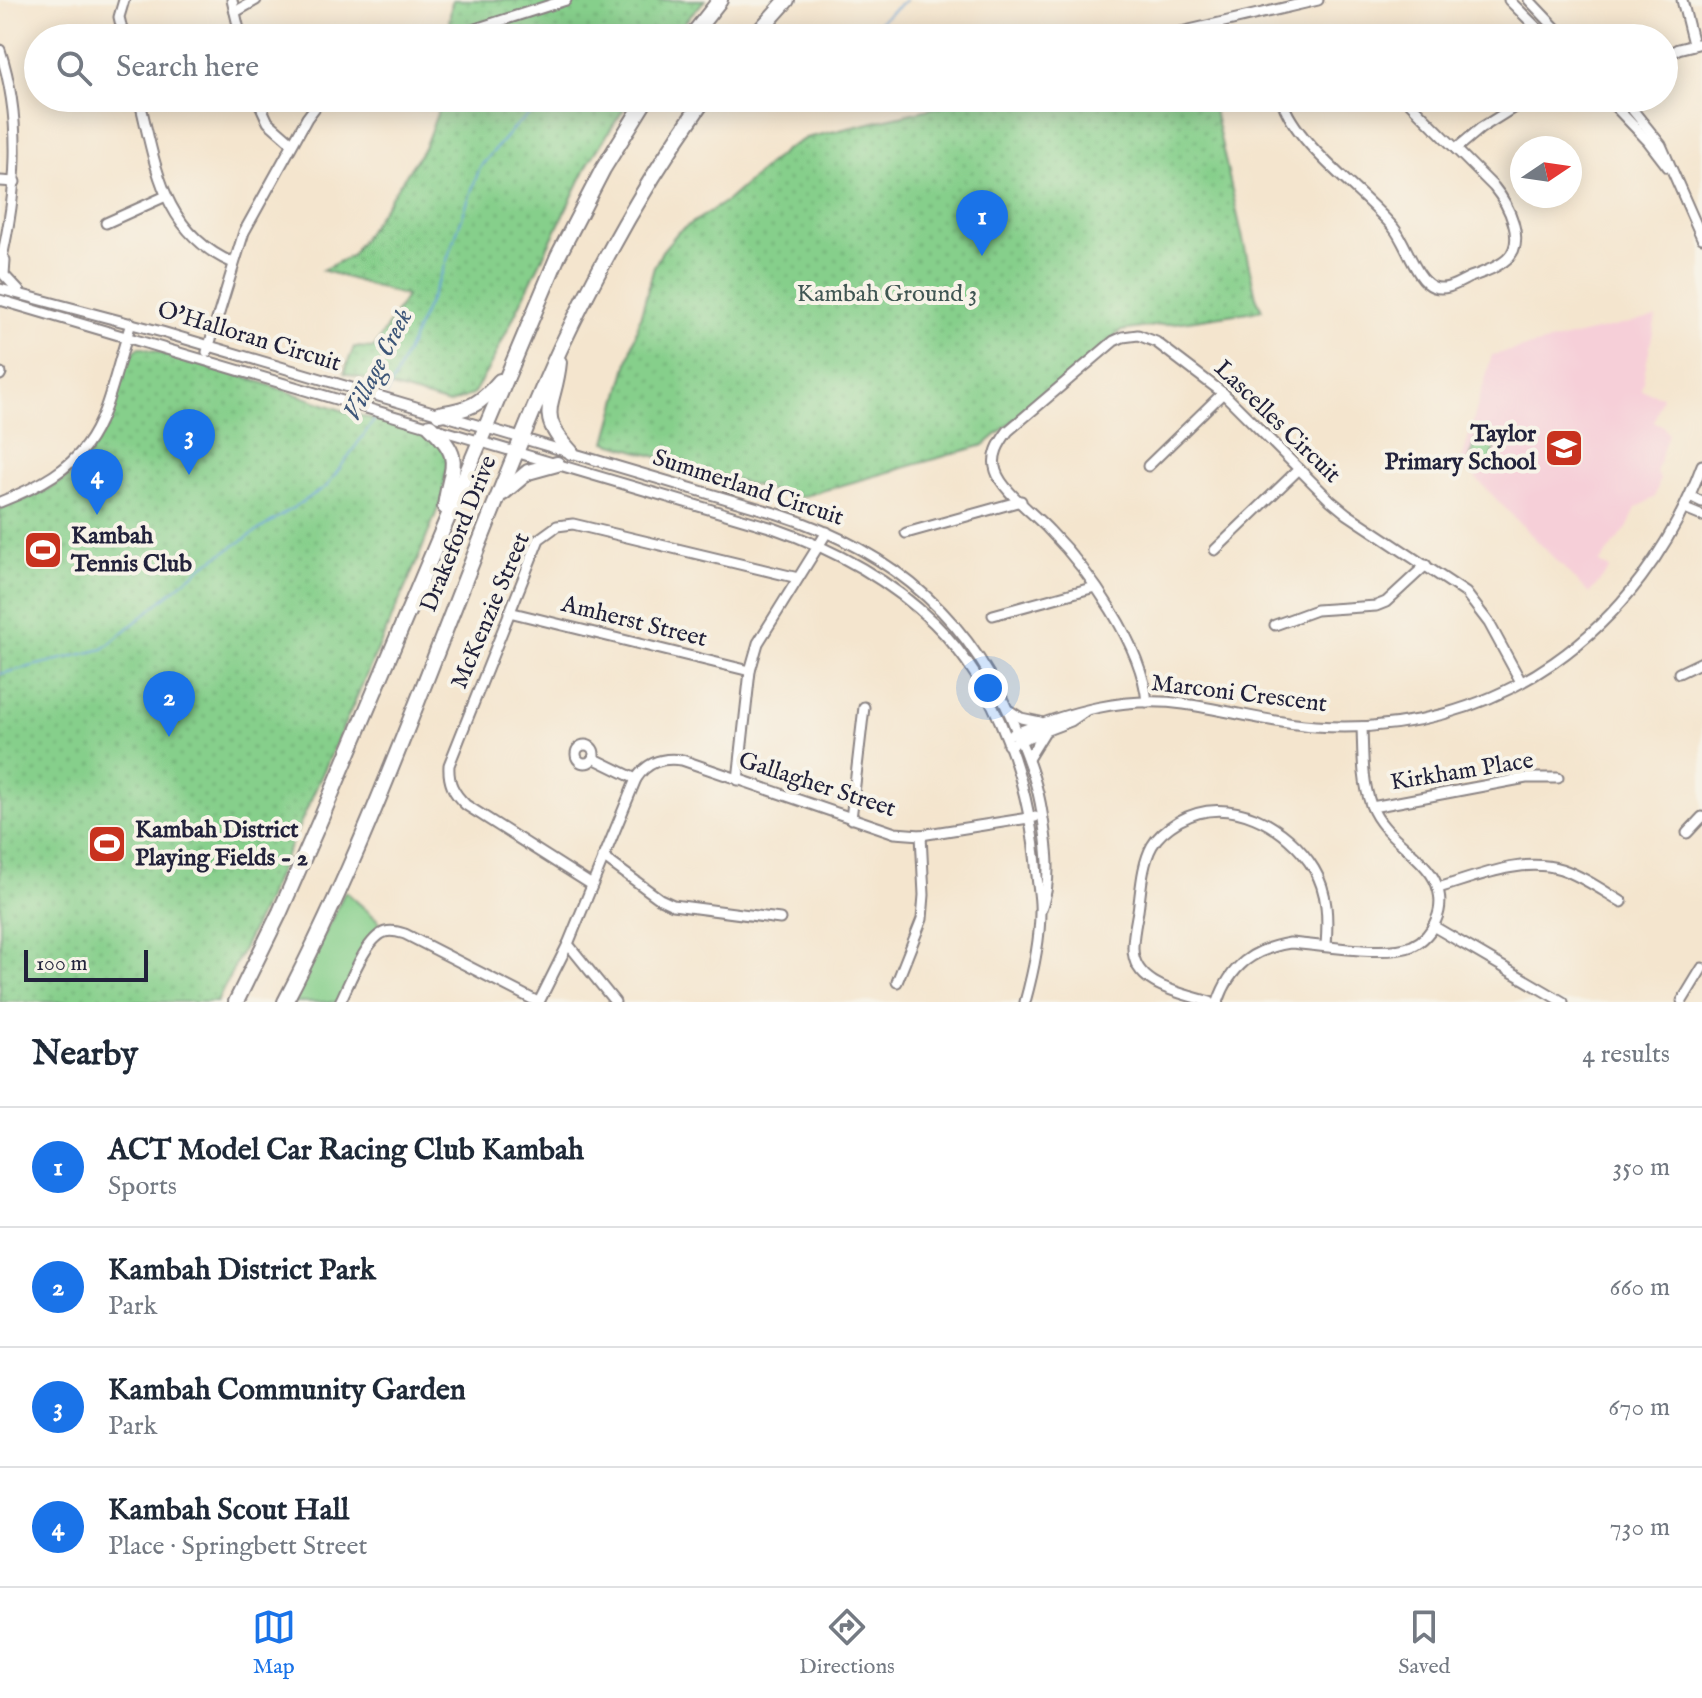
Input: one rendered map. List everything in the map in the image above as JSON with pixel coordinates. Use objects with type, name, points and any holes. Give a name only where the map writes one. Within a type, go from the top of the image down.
[{"type":"highway","points":[[701,24],[720,0]]},
{"type":"highway","points":[[766,24],[787,0]]},
{"type":"highway","name":"Drakeford Drive","points":[[236,1002],[322,816],[508,372],[573,228],[603,169],[638,112]]},
{"type":"highway","name":"Drakeford Drive","points":[[285,1002],[371,819],[497,499],[560,350],[638,200],[696,112]]},
{"type":"highway","points":[[560,350],[549,421],[571,452]]},
{"type":"highway","points":[[439,414],[465,410],[475,405],[508,372]]},
{"type":"highway","points":[[430,426],[448,446],[453,463],[442,527]]},
{"type":"highway","points":[[497,499],[510,484],[528,472],[557,464]]},
{"type":"street","points":[[121,24],[119,17],[124,0]]},
{"type":"street","points":[[232,0],[238,24]]},
{"type":"street","points":[[235,12],[256,0]]},
{"type":"street","points":[[491,24],[566,0]]},
{"type":"street","points":[[1215,24],[1318,0]]},
{"type":"street","points":[[1509,0],[1533,24]]},
{"type":"street","points":[[1529,0],[1552,24]]},
{"type":"street","points":[[1678,51],[1697,43],[1682,0]]},
{"type":"street","points":[[0,50],[13,113],[15,182],[0,266]]},
{"type":"street","points":[[143,112],[166,196],[176,217],[192,236],[233,263]]},
{"type":"street","points":[[263,112],[268,122],[292,143]]},
{"type":"street","points":[[205,360],[233,263],[255,209],[313,112]]},
{"type":"street","points":[[1287,112],[1293,124],[1394,227],[1425,282],[1437,288],[1448,287],[1509,258],[1516,243],[1503,198],[1419,112]]},
{"type":"street","points":[[1456,149],[1507,112]]},
{"type":"street","points":[[1629,112],[1661,145],[1702,238]]},
{"type":"street","points":[[0,181],[15,182]]},
{"type":"street","points":[[106,223],[166,196]]},
{"type":"street","points":[[5,245],[4,275],[14,288],[29,296]]},
{"type":"street","name":"O'Halloran Circuit","points":[[0,289],[131,323],[439,414],[483,434]]},
{"type":"street","name":"O'Halloran Circuit","points":[[0,300],[397,417],[430,426],[483,434]]},
{"type":"street","points":[[0,502],[35,489],[53,478],[84,450],[100,424],[131,323]]},
{"type":"street","name":"Lascelles Circuit","points":[[1147,702],[1144,681],[1135,657],[1095,587],[1051,531],[1002,483],[997,474],[995,457],[1000,441],[1008,431],[1114,341],[1128,336],[1148,338],[1223,393],[1347,514],[1466,593],[1479,607],[1521,682]]},
{"type":"street","points":[[1148,466],[1223,393]]},
{"type":"street","name":"Summerland Circuit","points":[[483,434],[519,445],[571,452],[778,514],[827,532],[885,564],[939,607],[980,656],[1010,711],[1028,759],[1043,816],[1047,888],[1025,1002]]},
{"type":"street","name":"Summerland Circuit","points":[[483,434],[519,445],[557,464],[773,528],[819,545],[882,580],[936,625],[977,678],[1006,741],[1030,818],[1041,910]]},
{"type":"street","name":"Marconi Crescent","points":[[1006,741],[1045,726],[1067,713],[1107,705],[1147,702],[1184,704],[1286,723],[1362,727],[1394,724],[1448,712],[1485,699],[1521,682],[1570,651],[1617,609],[1648,572],[1685,509],[1702,465]]},
{"type":"street","points":[[1215,550],[1299,469]]},
{"type":"street","points":[[1690,496],[1702,502]]},
{"type":"street","points":[[906,533],[1021,501]]},
{"type":"street","points":[[1685,509],[1702,516]]},
{"type":"street","name":"McKenzie Street","points":[[592,885],[466,805],[451,787],[449,765],[539,539],[562,524],[573,524],[798,578]]},
{"type":"street","points":[[738,780],[750,671],[762,633],[827,532]]},
{"type":"street","points":[[1275,625],[1316,610],[1376,606],[1386,602],[1426,565]]},
{"type":"street","points":[[993,615],[1095,587]]},
{"type":"street","name":"Amherst Street","points":[[509,612],[750,671]]},
{"type":"street","points":[[1679,673],[1702,662]]},
{"type":"street","points":[[851,819],[864,707]]},
{"type":"street","points":[[1010,711],[1045,726],[1028,759]]},
{"type":"street","points":[[1218,1002],[1234,969],[1259,951],[1290,943],[1400,950],[1417,943],[1433,926],[1440,908],[1438,888],[1429,870],[1390,834],[1372,807],[1364,775],[1362,727]]},
{"type":"street","points":[[340,1002],[371,942],[380,934],[394,931],[538,1002],[568,944],[636,779],[593,758]]},
{"type":"street","name":"Gallagher Street","points":[[636,779],[649,764],[671,758],[895,833],[921,835],[1043,816]]},
{"type":"street","name":"Kirkham Place","points":[[1372,807],[1526,778],[1558,778]]},
{"type":"street","points":[[1210,1002],[1153,982],[1140,970],[1133,949],[1146,860],[1160,835],[1186,817],[1209,810],[1233,810],[1263,822],[1289,839],[1303,853],[1319,878],[1327,906],[1326,946]]},
{"type":"street","points":[[1687,833],[1702,817]]},
{"type":"street","points":[[897,982],[923,911],[921,835]]},
{"type":"street","points":[[603,857],[660,899],[673,905],[780,919]]},
{"type":"street","points":[[1438,888],[1508,868],[1542,865],[1574,874],[1622,902]]},
{"type":"street","points":[[1433,926],[1563,1002]]},
{"type":"street","points":[[568,944],[615,1002]]},
{"type":"street","points":[[1682,1001],[1702,968]]},
{"type":"shaded area","name":"Taylor Primary School","points":[[1656,317],[1641,390],[1662,396],[1654,422],[1662,425],[1668,433],[1656,472],[1660,479],[1655,497],[1636,508],[1628,527],[1599,563],[1610,569],[1589,594],[1461,463],[1492,355]]},
{"type":"green space","points":[[452,0],[705,0],[683,24],[449,24]]},
{"type":"green space","points":[[622,112],[588,164],[490,366],[473,394],[449,404],[344,373],[354,347],[374,348],[406,296],[322,270],[351,256],[424,148],[437,114]]},
{"type":"green space","name":"Kambah Ground 3","points":[[916,112],[1214,112],[1256,297],[1262,310],[1121,331],[984,445],[797,498],[606,442],[654,267],[662,251],[678,232],[728,200],[786,149],[806,138]]},
{"type":"green space","points":[[140,347],[252,379],[347,412],[422,432],[435,439],[448,457],[442,498],[418,559],[260,914],[217,1002],[0,1002],[0,509],[50,489],[71,475],[88,457],[107,426],[129,355]]},
{"type":"green space","points":[[1478,432],[1498,437],[1488,472],[1468,467]]},
{"type":"green space","points":[[345,891],[380,922],[338,1002],[293,1002]]},
{"type":"waterway","name":"Village Creek","points":[[877,24],[906,0]]},
{"type":"waterway","name":"Village Creek","points":[[387,395],[443,271],[480,167],[516,125],[533,112]]},
{"type":"waterway","name":"Village Creek","points":[[0,674],[103,649],[203,566],[327,486],[378,415]]},
{"type":"place","name":"ACT Model Car Racing Club Kambah","points":[[982,256]]},
{"type":"place","name":"Taylor Primary School","points":[[1564,448]]},
{"type":"place","name":"Kambah Community Garden","points":[[189,475]]},
{"type":"place","name":"Kambah Scout Hall","points":[[97,515]]},
{"type":"place","name":"Kambah Tennis Club","points":[[43,550]]},
{"type":"place","name":"Kambah District Park","points":[[169,737]]},
{"type":"place","name":"Kambah District Playing Fields - 2","points":[[107,844]]}]
